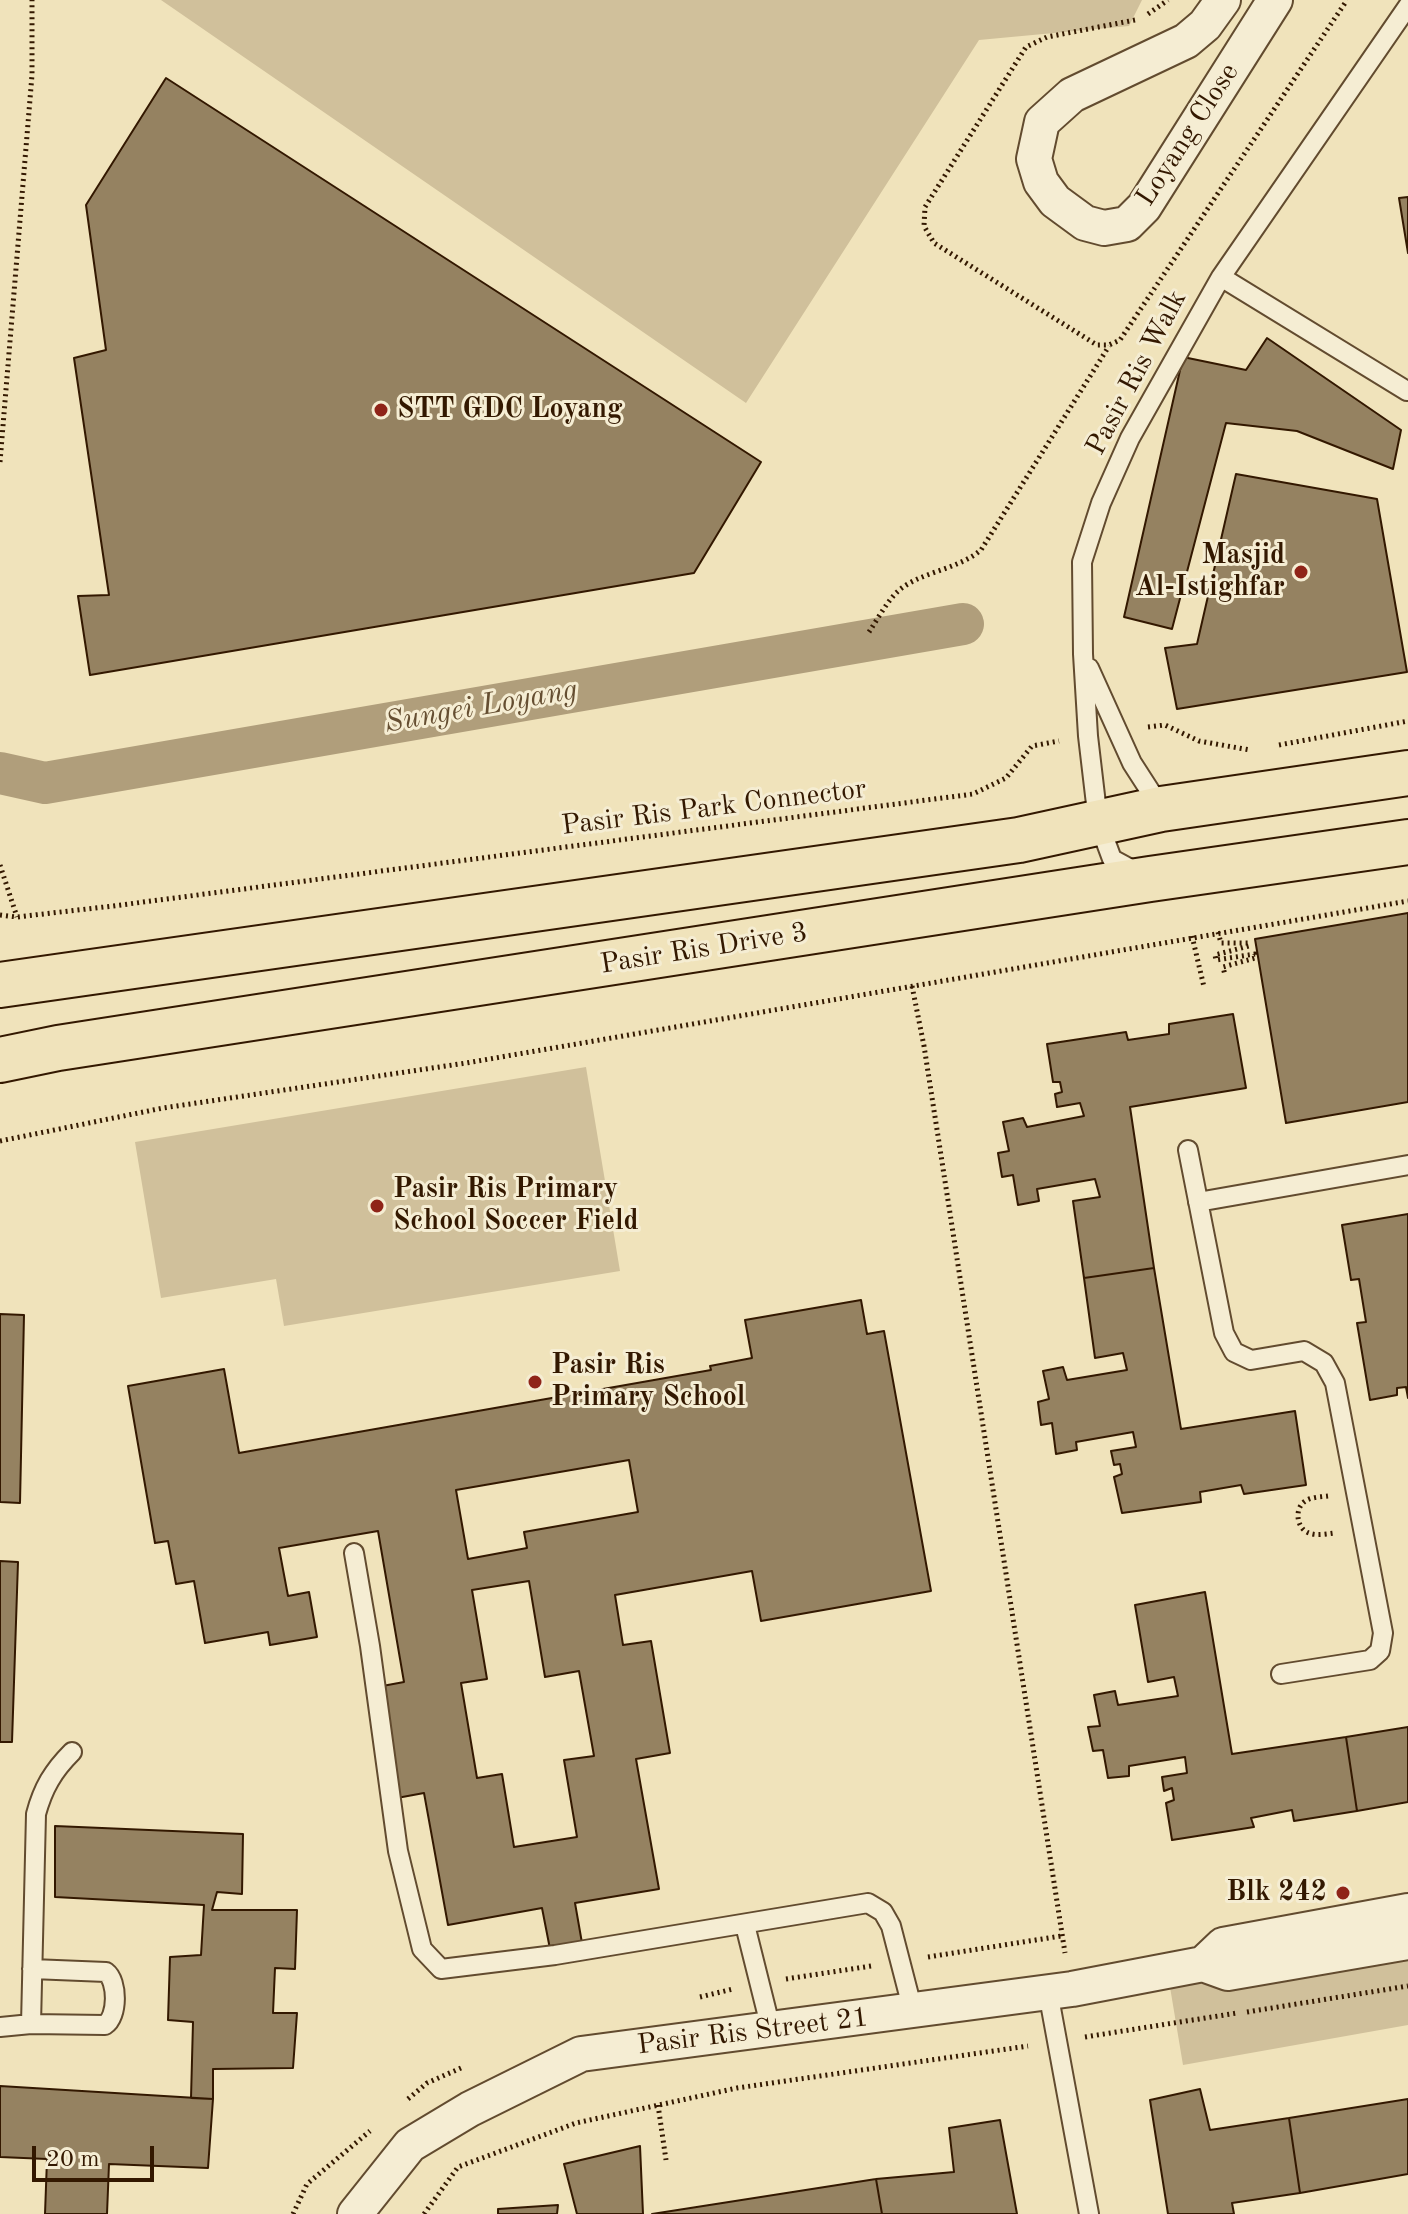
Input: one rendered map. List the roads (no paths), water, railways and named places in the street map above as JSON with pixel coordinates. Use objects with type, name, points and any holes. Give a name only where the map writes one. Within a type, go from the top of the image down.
[{"type":"main road","points":[[0,985],[1004,843],[1161,809],[1408,773]]},
{"type":"main road","name":"Pasir Ris Drive 3","points":[[0,1060],[58,1048],[1408,842]]},
{"type":"street","name":"Loyang Close","points":[[1223,0],[1205,25],[1186,41],[1072,95],[1042,122],[1034,159],[1041,182],[1055,201],[1085,223],[1104,228],[1127,224],[1144,207],[1275,0]]},
{"type":"street","name":"Pasir Ris Street 21","points":[[1203,1964],[1223,1945],[1408,1911]]},
{"type":"street","name":"Pasir Ris Street 21","points":[[355,2214],[410,2145],[470,2109],[581,2054],[1060,1991],[1203,1964],[1228,1973],[1408,1942]]},
{"type":"lane","name":"Pasir Ris Walk","points":[[1150,879],[1112,859],[1098,821],[1088,736],[1082,562],[1101,503],[1130,438],[1221,277],[1401,33],[1408,6]]},
{"type":"lane","points":[[1221,277],[1407,391]]},
{"type":"lane","points":[[1083,654],[1132,763],[1161,809]]},
{"type":"lane","points":[[1188,1150],[1224,1333],[1234,1352],[1251,1360],[1304,1351],[1324,1363],[1335,1383],[1383,1633],[1380,1651],[1370,1660],[1281,1674]]},
{"type":"lane","points":[[1198,1202],[1408,1165]]},
{"type":"lane","points":[[354,1553],[398,1851],[422,1949],[441,1969],[555,1955],[868,1903],[883,1912],[891,1926],[913,2011]]},
{"type":"lane","points":[[31,2024],[36,1814],[42,1792],[53,1771],[72,1752]]},
{"type":"lane","points":[[745,1925],[771,2029]]},
{"type":"lane","points":[[0,2027],[31,2024],[105,2025],[110,2022],[114,1981],[106,1972],[32,1969]]},
{"type":"lane","points":[[1060,1991],[1058,2041],[1089,2214]]},
{"type":"waterway","name":"Sungei Loyang","points":[[0,773],[45,783],[963,624]]},
{"type":"place","name":"STT GDC Loyang","points":[[381,410]]},
{"type":"place","name":"Masjid Al-Istighfar","points":[[1301,572]]},
{"type":"place","name":"Pasir Ris Primary School Soccer Field","points":[[377,1206]]},
{"type":"place","name":"Pasir Ris Primary School","points":[[535,1382]]},
{"type":"place","name":"Blk 242","points":[[1343,1893]]}]
